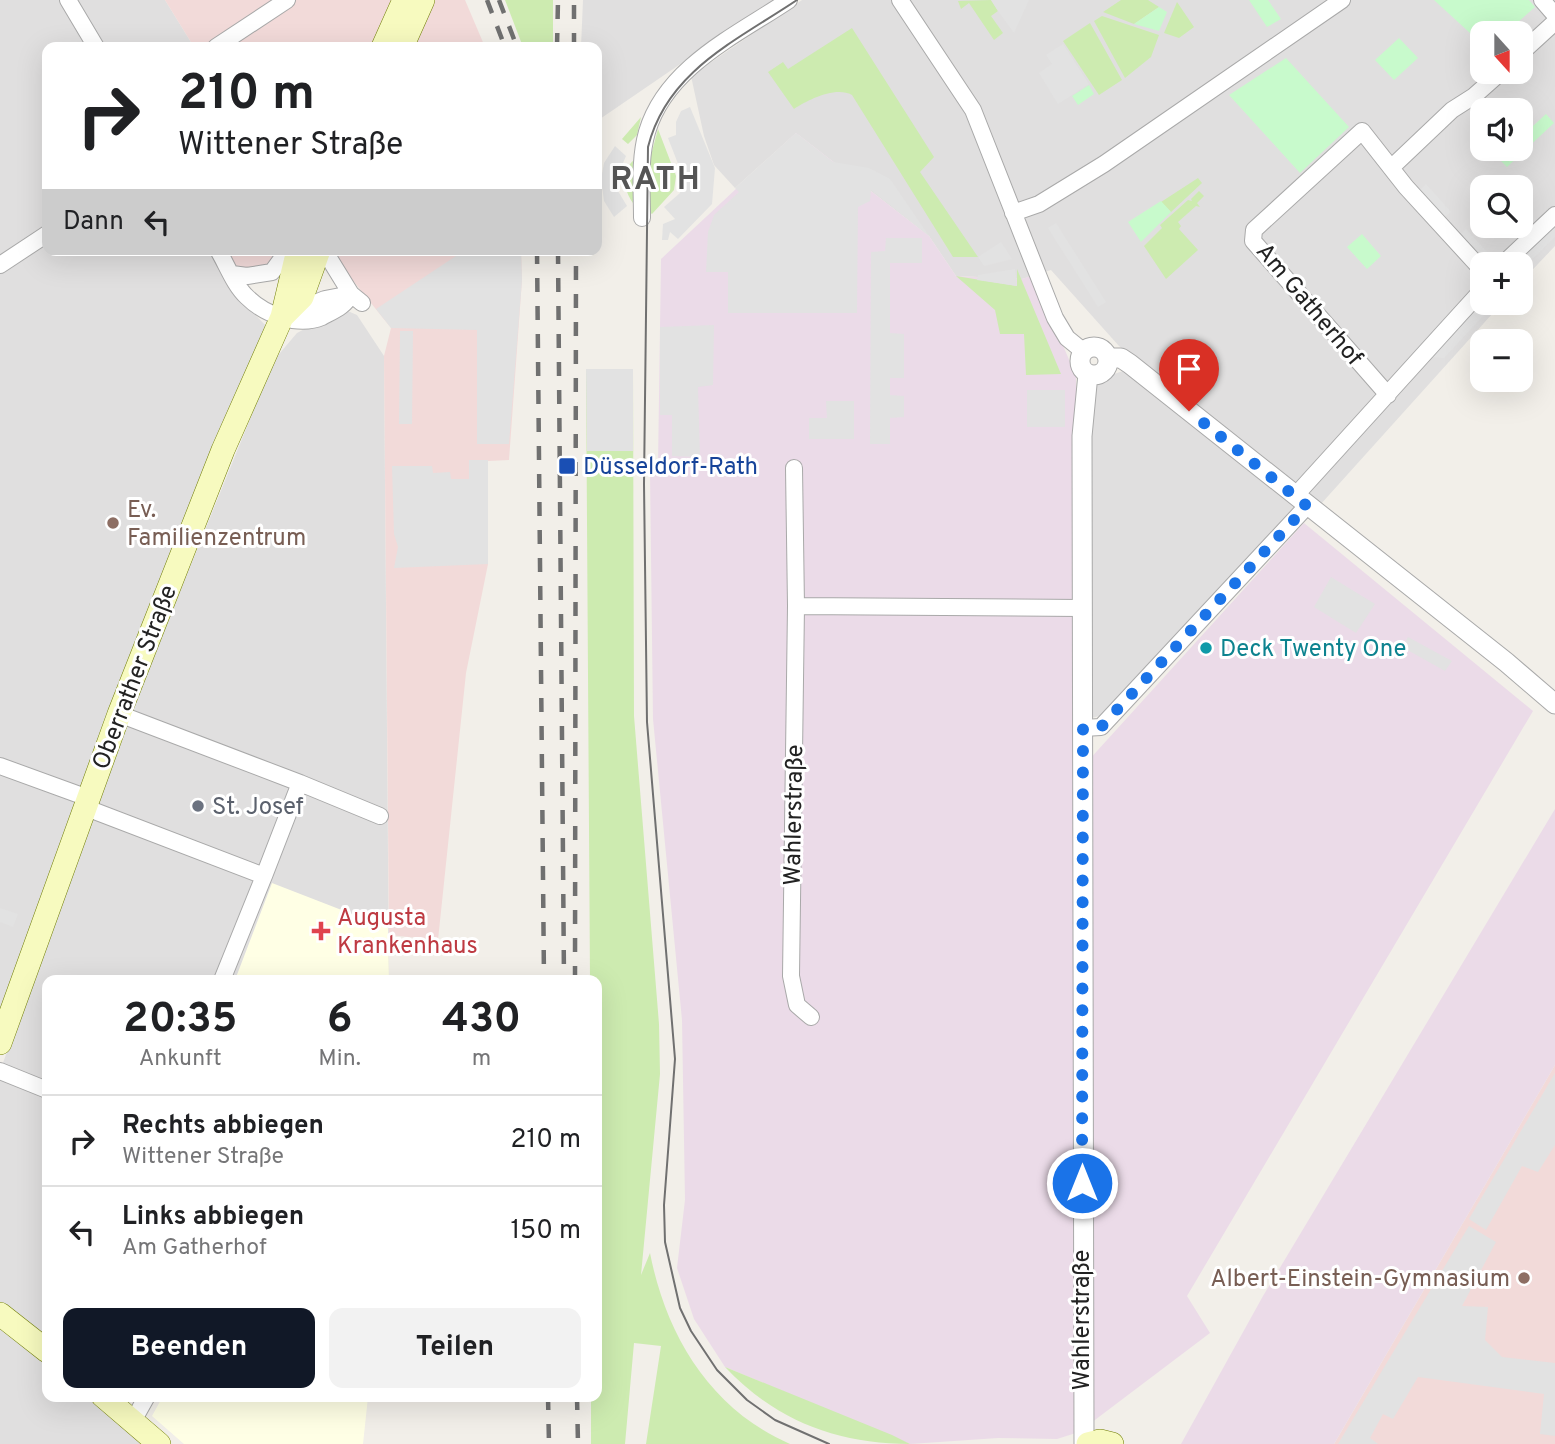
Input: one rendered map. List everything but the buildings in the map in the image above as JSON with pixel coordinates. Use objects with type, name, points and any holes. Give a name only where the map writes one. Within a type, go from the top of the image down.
[{"type":"main road","points":[[385,42],[404,0]]},
{"type":"main road","points":[[404,42],[423,0]]},
{"type":"main road","points":[[282,317],[297,256]]},
{"type":"main road","points":[[282,317],[302,297],[317,256]]},
{"type":"main road","name":"Oberrather Straße","points":[[0,1043],[119,714],[223,450],[282,317]]},
{"type":"main road","points":[[0,1314],[42,1347]]},
{"type":"main road","points":[[110,1402],[159,1444]]},
{"type":"main road","points":[[1086,1444],[1100,1441],[1112,1444]]},
{"type":"street","points":[[68,0],[93,42]]},
{"type":"street","points":[[224,42],[287,0]]},
{"type":"street","points":[[642,218],[644,146],[660,102],[684,73],[789,0]]},
{"type":"street","points":[[900,0],[972,110],[1055,318],[1067,338],[1083,351]]},
{"type":"street","points":[[1013,213],[1039,204],[1081,175],[1104,164],[1342,0]]},
{"type":"street","points":[[1542,0],[1555,15]]},
{"type":"street","points":[[1533,42],[1555,22]]},
{"type":"street","points":[[1392,166],[1452,110],[1488,84]]},
{"type":"street","name":"Am Gatherhof","points":[[1388,395],[1253,241],[1254,230],[1363,131],[1406,187],[1470,257]]},
{"type":"street","points":[[1516,252],[1555,215]]},
{"type":"street","points":[[0,265],[42,237]]},
{"type":"street","points":[[222,256],[247,298],[282,317],[326,299],[357,298],[328,256]]},
{"type":"street","points":[[232,274],[272,272],[284,256]]},
{"type":"street","points":[[1083,728],[1101,727],[1301,501],[1388,395],[1470,303]]},
{"type":"street","points":[[1083,351],[1091,347],[1100,348],[1108,358]]},
{"type":"street","points":[[1083,351],[1080,364],[1088,374],[1097,375],[1105,371],[1108,358]]},
{"type":"street","points":[[1108,358],[1121,358],[1506,662],[1555,704]]},
{"type":"street","name":"Wahlerstraße","points":[[1086,1444],[1082,436],[1088,374]]},
{"type":"street","name":"Wahlerstraße","points":[[794,468],[796,606],[791,976],[797,1005],[811,1017]]},
{"type":"street","points":[[796,606],[1082,608]]},
{"type":"street","points":[[119,714],[380,816]]},
{"type":"street","points":[[0,766],[264,876]]},
{"type":"street","points":[[224,975],[300,783]]},
{"type":"street","points":[[0,1070],[42,1088]]},
{"type":"street","points":[[133,1422],[144,1402]]},
{"type":"shaded area","points":[[0,0],[165,0],[191,42],[42,42],[42,256],[215,256],[242,301],[268,328],[0,1029]]},
{"type":"shaded area","points":[[165,0],[395,0],[377,42],[191,42]]},
{"type":"shaded area","points":[[435,0],[465,0],[483,42],[416,42]]},
{"type":"shaded area","points":[[583,0],[774,0],[602,118],[602,42],[581,42]]},
{"type":"shaded area","points":[[802,0],[1555,0],[1555,246],[1533,269],[1533,252],[1470,252],[1470,315],[1491,315],[1479,329],[1470,329],[1470,339],[1320,505],[1119,346],[1051,270],[1022,279],[956,276],[929,236],[796,133],[735,188],[714,165],[704,136],[691,76]]},
{"type":"shaded area","points":[[991,0],[1029,0],[1014,33],[998,11]]},
{"type":"shaded area","points":[[1063,44],[1089,84],[1058,104],[1039,73],[1052,64],[1046,55]]},
{"type":"shaded area","points":[[690,107],[715,168],[712,204],[678,239],[670,232],[668,240],[662,240],[663,224],[675,219],[664,207],[680,193],[682,174],[668,138],[676,135],[676,122],[681,111]]},
{"type":"shaded area","points":[[796,133],[929,236],[956,276],[1022,279],[1033,275],[1076,376],[1078,772],[1304,523],[1533,711],[1187,1296],[1210,1333],[1079,1432],[1057,1439],[998,1438],[910,1444],[725,1367],[694,1319],[677,1268],[685,1200],[682,1020],[653,719],[650,473],[658,465],[661,259]]},
{"type":"shaded area","points":[[796,133],[833,162],[869,168],[890,179],[929,236],[871,190],[870,201],[858,207],[857,313],[728,313],[728,272],[706,272],[708,232],[714,215],[739,192],[735,188]]},
{"type":"shaded area","points":[[615,146],[626,156],[617,177],[618,191],[627,206],[614,217],[604,201],[604,163]]},
{"type":"shaded area","points":[[1426,184],[1451,212],[1444,218],[1419,191]]},
{"type":"shaded area","points":[[1056,223],[1106,302],[1098,307],[1048,228]]},
{"type":"shaded area","points":[[1555,224],[1555,237],[1533,258],[1533,252],[1526,252]]},
{"type":"shaded area","points":[[1466,229],[1470,238],[1474,238],[1487,252],[1474,252],[1459,236]]},
{"type":"shaded area","points":[[886,238],[922,238],[922,263],[890,263],[890,333],[904,334],[904,378],[890,378],[890,395],[904,396],[904,417],[890,418],[890,444],[870,444],[871,252],[885,251]]},
{"type":"shaded area","points":[[1001,242],[1012,259],[984,266],[978,257]]},
{"type":"shaded area","points":[[230,256],[282,256],[265,273],[240,272]]},
{"type":"shaded area","points":[[456,256],[521,256],[522,280],[509,444],[477,444],[477,330],[391,328],[376,309]]},
{"type":"shaded area","points":[[521,256],[522,280],[509,460],[488,461],[488,564],[466,673],[438,940],[389,935],[384,356],[391,328],[334,257]]},
{"type":"shaded area","points":[[1015,269],[1017,286],[977,280],[978,275]]},
{"type":"shaded area","points":[[343,309],[357,315],[384,356],[389,975],[42,975],[42,1343],[0,1310],[0,1071],[130,715],[274,360],[297,333]]},
{"type":"shaded area","points":[[1470,312],[1470,315],[1484,315],[1444,358],[1430,357]]},
{"type":"shaded area","points":[[714,325],[713,385],[698,387],[700,457],[672,456],[672,415],[660,415],[660,327]]},
{"type":"shaded area","points":[[400,331],[413,331],[412,424],[399,424]]},
{"type":"shaded area","points":[[586,369],[633,369],[633,451],[587,451]]},
{"type":"shaded area","points":[[1123,371],[1292,502],[1295,517],[1112,713],[1087,719],[1092,387],[1105,377]]},
{"type":"shaded area","points":[[1027,390],[1065,390],[1065,427],[1027,427]]},
{"type":"shaded area","points":[[826,401],[854,401],[854,439],[809,439],[809,418],[827,418]]},
{"type":"shaded area","points":[[469,460],[488,460],[488,564],[394,568],[398,547],[394,534],[392,466],[432,466],[433,473],[450,472],[451,479],[469,479]]},
{"type":"shaded area","points":[[1331,577],[1375,604],[1356,633],[1314,607]]},
{"type":"shaded area","points":[[1408,637],[1452,661],[1445,671],[1402,647]]},
{"type":"shaded area","points":[[1555,809],[1555,1065],[1334,1444],[1181,1444],[1263,1296]]},
{"type":"shaded area","name":"Augusta Krankenhaus","points":[[272,883],[388,928],[389,975],[237,975]]},
{"type":"shaded area","points":[[0,908],[18,914],[13,927],[0,922]]},
{"type":"shaded area","points":[[1555,1065],[1555,1444],[1334,1444]]},
{"type":"shaded area","points":[[1555,1073],[1555,1145],[1538,1172],[1522,1166],[1486,1230],[1469,1219]]},
{"type":"shaded area","points":[[1469,1226],[1496,1242],[1462,1306],[1488,1307],[1485,1340],[1502,1357],[1555,1363],[1555,1436],[1540,1434],[1544,1394],[1418,1377],[1393,1419],[1383,1414],[1370,1438],[1378,1444],[1338,1444]]},
{"type":"shaded area","points":[[0,1320],[42,1352],[42,1402],[102,1402],[153,1444],[0,1444]]},
{"type":"shaded area","points":[[160,1402],[367,1402],[363,1444],[184,1444],[152,1416]]},
{"type":"green space","points":[[505,0],[553,0],[553,42],[521,42]]},
{"type":"green space","points":[[991,0],[998,11],[991,16],[1003,33],[994,40],[969,3],[961,9],[958,1]]},
{"type":"green space","points":[[1121,0],[1148,0],[1159,7],[1134,24],[1103,12]]},
{"type":"green space","points":[[1249,0],[1268,0],[1281,19],[1267,27]]},
{"type":"green space","points":[[1434,0],[1529,0],[1535,7],[1519,21],[1470,21],[1470,33]]},
{"type":"green space","points":[[1177,2],[1194,27],[1179,38],[1164,33]]},
{"type":"green space","points":[[1159,7],[1167,12],[1159,31],[1134,24]]},
{"type":"green space","points":[[1102,16],[1159,35],[1151,57],[1125,78],[1094,21]]},
{"type":"green space","points":[[1090,23],[1122,80],[1099,95],[1063,41]]},
{"type":"green space","points":[[852,28],[934,157],[920,172],[978,257],[953,257],[852,95],[830,93],[794,109],[768,72],[783,62],[788,69]]},
{"type":"green space","points":[[1399,38],[1418,58],[1394,80],[1375,60]]},
{"type":"green space","points":[[1286,58],[1349,127],[1300,173],[1229,95]]},
{"type":"green space","points":[[1089,85],[1094,94],[1078,105],[1072,96]]},
{"type":"green space","points":[[1546,114],[1554,123],[1533,143],[1533,126]]},
{"type":"green space","points":[[641,117],[637,135],[628,144],[622,139]]},
{"type":"green space","points":[[658,129],[676,176],[674,190],[652,214],[649,212],[651,155]]},
{"type":"green space","points":[[634,160],[633,203],[627,192],[625,175]]},
{"type":"green space","points":[[1501,161],[1513,161],[1507,167]]},
{"type":"green space","points":[[1198,178],[1202,183],[1171,212],[1161,202]]},
{"type":"green space","points":[[1199,191],[1204,196],[1197,203],[1200,207],[1196,206],[1178,222],[1181,226],[1179,229],[1198,250],[1166,279],[1144,246],[1162,228],[1160,225],[1188,200],[1192,201]]},
{"type":"green space","points":[[1161,201],[1171,212],[1141,242],[1128,222]]},
{"type":"green space","points":[[1362,234],[1381,256],[1367,269],[1347,247]]},
{"type":"green space","points":[[1017,269],[1061,374],[1026,375],[1024,334],[1000,334],[995,310],[956,276],[1017,286]]},
{"type":"green space","points":[[586,369],[633,369],[634,716],[659,1024],[660,1074],[641,1275],[650,1253],[667,1313],[696,1366],[715,1390],[737,1411],[790,1444],[646,1444],[661,1346],[634,1343],[625,1444],[591,1444],[591,1402],[602,1402],[602,975],[590,975]]},
{"type":"green space","points":[[725,1367],[910,1444],[857,1440],[809,1426],[765,1402]]},
{"type":"tram line","points":[[797,0],[728,44],[687,78],[657,121],[648,147],[644,484],[647,722],[675,1059],[664,1205],[665,1242],[680,1308],[691,1331],[717,1370],[747,1400],[775,1420],[829,1444]]},
{"type":"railway","points":[[487,0],[503,42]]},
{"type":"railway","points":[[499,0],[515,42]]},
{"type":"railway","points":[[557,42],[558,0]]},
{"type":"railway","points":[[574,0],[574,42]]},
{"type":"railway","points":[[537,256],[544,975]]},
{"type":"railway","points":[[558,256],[564,975]]},
{"type":"railway","points":[[575,975],[576,256]]},
{"type":"railway","points":[[548,1402],[549,1444]]},
{"type":"railway","points":[[577,1402],[578,1444]]},
{"type":"place","name":"Düsseldorf-Rath","points":[[567,466]]},
{"type":"place","name":"Ev. Familienzentrum","points":[[113,523]]},
{"type":"place","name":"Deck Twenty One","points":[[1206,648]]},
{"type":"place","name":"St. Josef","points":[[198,806]]},
{"type":"place","name":"Augusta Krankenhaus","points":[[321,931]]},
{"type":"place","name":"Albert-Einstein-Gymnasium","points":[[1524,1278]]},
{"type":"district","name":"RATH","points":[[656,178]]},
{"type":"route","points":[[1082,1183],[1083,728],[1101,727],[1307,506],[1189,411]]}]
